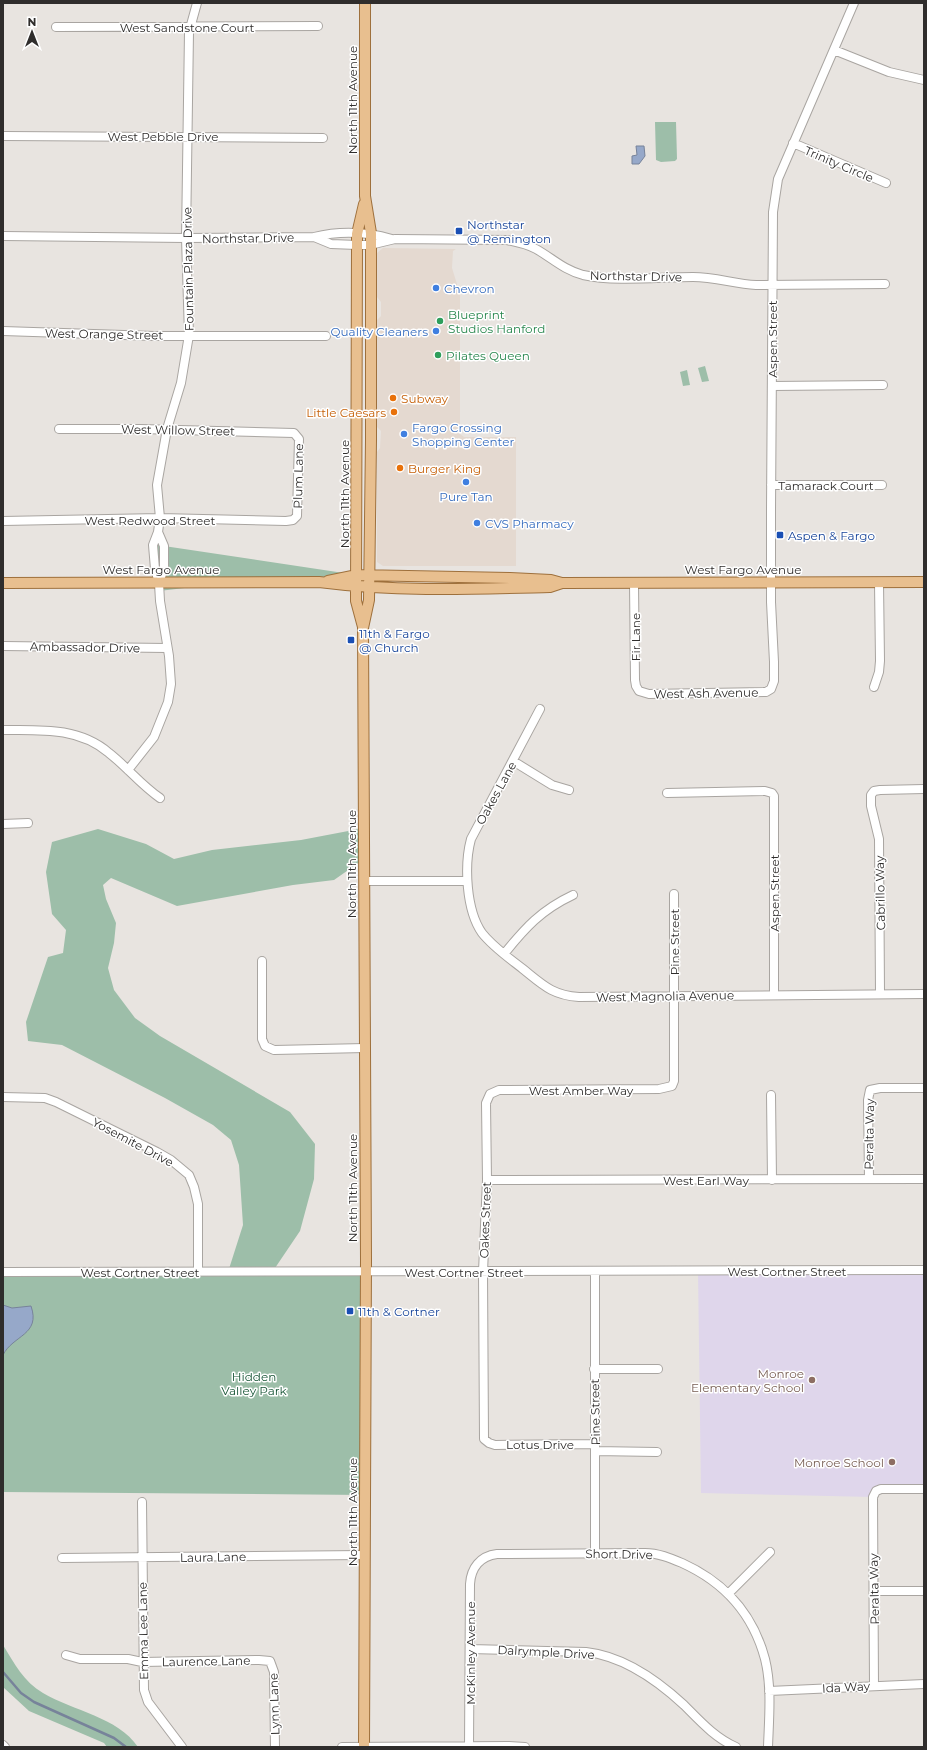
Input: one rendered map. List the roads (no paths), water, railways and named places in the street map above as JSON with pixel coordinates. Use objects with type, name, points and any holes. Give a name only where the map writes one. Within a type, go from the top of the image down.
[{"type":"main road","name":"North 11th Avenue","points":[[364,1746],[366,1272],[363,628],[370,600],[371,440],[371,233],[365,196],[365,3]]},
{"type":"main road","name":"North 11th Avenue","points":[[363,628],[356,601],[356,358],[357,245],[365,196]]},
{"type":"main road","name":"North 11th Avenue","points":[[356,358],[361,372],[361,425],[371,440]]},
{"type":"main road","name":"West Fargo Avenue","points":[[320,582],[357,575],[510,578],[551,580],[562,583],[924,582]]},
{"type":"main road","name":"West Fargo Avenue","points":[[3,583],[320,582],[369,588],[511,588],[550,587],[562,583]]},
{"type":"street","name":"Fountain Plaza Drive","points":[[128,770],[154,737],[168,702],[170,684],[167,648],[160,601],[159,583],[164,568],[164,546],[158,532],[160,518],[157,486],[167,429],[181,383],[188,336],[186,238],[189,32],[197,3]]},
{"type":"street","name":"Aspen Street","points":[[771,690],[774,682],[771,582],[771,485],[772,227],[775,198],[778,179],[854,3]]},
{"type":"street","name":"West Sandstone Court","points":[[56,27],[318,26]]},
{"type":"street","points":[[834,50],[889,72],[924,80]]},
{"type":"street","name":"West Pebble Drive","points":[[3,136],[323,138]]},
{"type":"street","name":"Trinity Circle","points":[[793,143],[886,183]]},
{"type":"street","name":"Northstar Drive","points":[[3,236],[186,238],[314,237],[328,234],[371,233],[395,239],[507,240],[522,243],[535,248],[567,269],[585,275],[646,278],[711,278],[741,284],[885,284]]},
{"type":"street","name":"Northstar Drive","points":[[314,237],[331,244],[357,245],[370,245],[395,239]]},
{"type":"street","name":"West Orange Street","points":[[3,331],[94,335],[326,336]]},
{"type":"street","points":[[772,386],[883,385]]},
{"type":"street","name":"West Willow Street","points":[[59,429],[167,429],[282,432],[297,434]]},
{"type":"street","name":"Plum Lane","points":[[296,519],[300,465],[299,439],[297,434]]},
{"type":"street","name":"Tamarack Court","points":[[771,485],[882,485]]},
{"type":"street","name":"West Redwood Street","points":[[3,521],[160,518],[286,522],[296,519]]},
{"type":"street","name":"Fir Lane","points":[[634,583],[635,680],[639,691]]},
{"type":"street","points":[[874,687],[879,672],[880,661],[879,583]]},
{"type":"street","name":"Ambassador Drive","points":[[3,646],[167,648]]},
{"type":"street","name":"West Ash Avenue","points":[[639,691],[649,694],[766,692],[771,690]]},
{"type":"street","name":"Oakes Lane","points":[[468,881],[469,846],[471,838],[514,761],[540,710]]},
{"type":"street","points":[[3,730],[42,730],[76,735],[98,745],[160,798]]},
{"type":"street","points":[[514,761],[552,785],[569,790]]},
{"type":"street","name":"Cabrillo Way","points":[[880,994],[879,839],[870,800],[872,792],[880,790],[924,789]]},
{"type":"street","name":"Aspen Street","points":[[667,793],[765,791],[772,793],[774,801],[774,995]]},
{"type":"street","points":[[3,824],[28,823]]},
{"type":"street","points":[[364,881],[468,881]]},
{"type":"street","name":"West Magnolia Avenue","points":[[468,881],[472,908],[478,925],[490,942],[553,992],[562,996],[924,994]]},
{"type":"street","name":"Pine Street","points":[[672,1086],[674,1081],[674,894]]},
{"type":"street","points":[[504,954],[526,927],[547,910],[573,895]]},
{"type":"street","points":[[262,961],[262,1039],[265,1046],[274,1050],[365,1048]]},
{"type":"street","name":"West Amber Way","points":[[490,1094],[499,1090],[659,1090],[672,1086]]},
{"type":"street","name":"Peralta Way","points":[[869,1178],[868,1100],[870,1090],[880,1088],[924,1088]]},
{"type":"street","name":"Oakes Street","points":[[485,1441],[483,1272],[487,1180],[486,1103],[490,1094]]},
{"type":"street","points":[[771,1095],[772,1180]]},
{"type":"street","name":"Yosemite Drive","points":[[3,1096],[45,1098],[56,1102],[157,1152],[186,1172],[194,1187],[198,1204],[198,1272]]},
{"type":"street","name":"West Earl Way","points":[[487,1180],[924,1179]]},
{"type":"street","name":"West Cortner Street","points":[[3,1272],[594,1272],[924,1270]]},
{"type":"street","name":"Pine Street","points":[[594,1272],[594,1553]]},
{"type":"street","points":[[594,1369],[658,1369]]},
{"type":"street","name":"Lotus Drive","points":[[485,1441],[496,1445],[595,1448],[657,1452]]},
{"type":"street","name":"Peralta Way","points":[[874,1686],[875,1591],[872,1499],[874,1493],[881,1489],[924,1489]]},
{"type":"street","name":"Emma Lee Lane","points":[[142,1502],[142,1662],[145,1697],[182,1747]]},
{"type":"street","points":[[729,1593],[770,1552]]},
{"type":"street","name":"Short Drive","points":[[480,1561],[490,1555],[497,1554],[644,1553],[662,1555],[696,1569],[729,1593],[756,1636],[765,1660],[769,1691],[768,1747]]},
{"type":"street","name":"Laura Lane","points":[[62,1558],[364,1555]]},
{"type":"street","name":"McKinley Avenue","points":[[469,1746],[471,1575],[480,1561]]},
{"type":"street","points":[[875,1591],[924,1591]]},
{"type":"street","name":"Dalrymple Drive","points":[[470,1649],[586,1652],[604,1656],[628,1665],[652,1679],[682,1704],[712,1733],[721,1740],[736,1747]]},
{"type":"street","name":"Laurence Lane","points":[[66,1655],[80,1659],[128,1659],[142,1662],[270,1661]]},
{"type":"street","name":"Lynn Lane","points":[[270,1661],[274,1672],[276,1747]]},
{"type":"street","name":"Ida Way","points":[[769,1691],[924,1684]]},
{"type":"street","points":[[342,1747],[525,1747]]},
{"type":"water","points":[[636,146],[644,146],[645,156],[639,164],[632,164],[632,156],[637,155]]},
{"type":"water","points":[[3,1305],[12,1308],[31,1306],[33,1316],[29,1329],[7,1348],[3,1355]]},
{"type":"waterway","points":[[3,1672],[21,1693],[34,1702],[114,1738],[126,1747]]},
{"type":"place","name":"Northstar @ Remington","points":[[459,231]]},
{"type":"place","name":"Chevron","points":[[436,288]]},
{"type":"place","name":"Blueprint Studios Hanford","points":[[440,321]]},
{"type":"place","name":"Quality Cleaners","points":[[436,331]]},
{"type":"place","name":"Pilates Queen","points":[[438,355]]},
{"type":"place","name":"Subway","points":[[393,398]]},
{"type":"place","name":"Little Caesars","points":[[394,412]]},
{"type":"place","name":"Fargo Crossing Shopping Center","points":[[404,434]]},
{"type":"place","name":"Burger King","points":[[400,468]]},
{"type":"place","name":"Pure Tan","points":[[466,482]]},
{"type":"place","name":"CVS Pharmacy","points":[[477,523]]},
{"type":"place","name":"Aspen & Fargo","points":[[780,535]]},
{"type":"place","name":"11th & Fargo @ Church","points":[[351,640]]},
{"type":"place","name":"11th & Cortner","points":[[350,1311]]},
{"type":"place","name":"Monroe Elementary School","points":[[812,1380]]},
{"type":"place","name":"Monroe School","points":[[892,1462]]},
{"type":"park label","name":"Hidden Valley Park","points":[[254,1383]]}]
